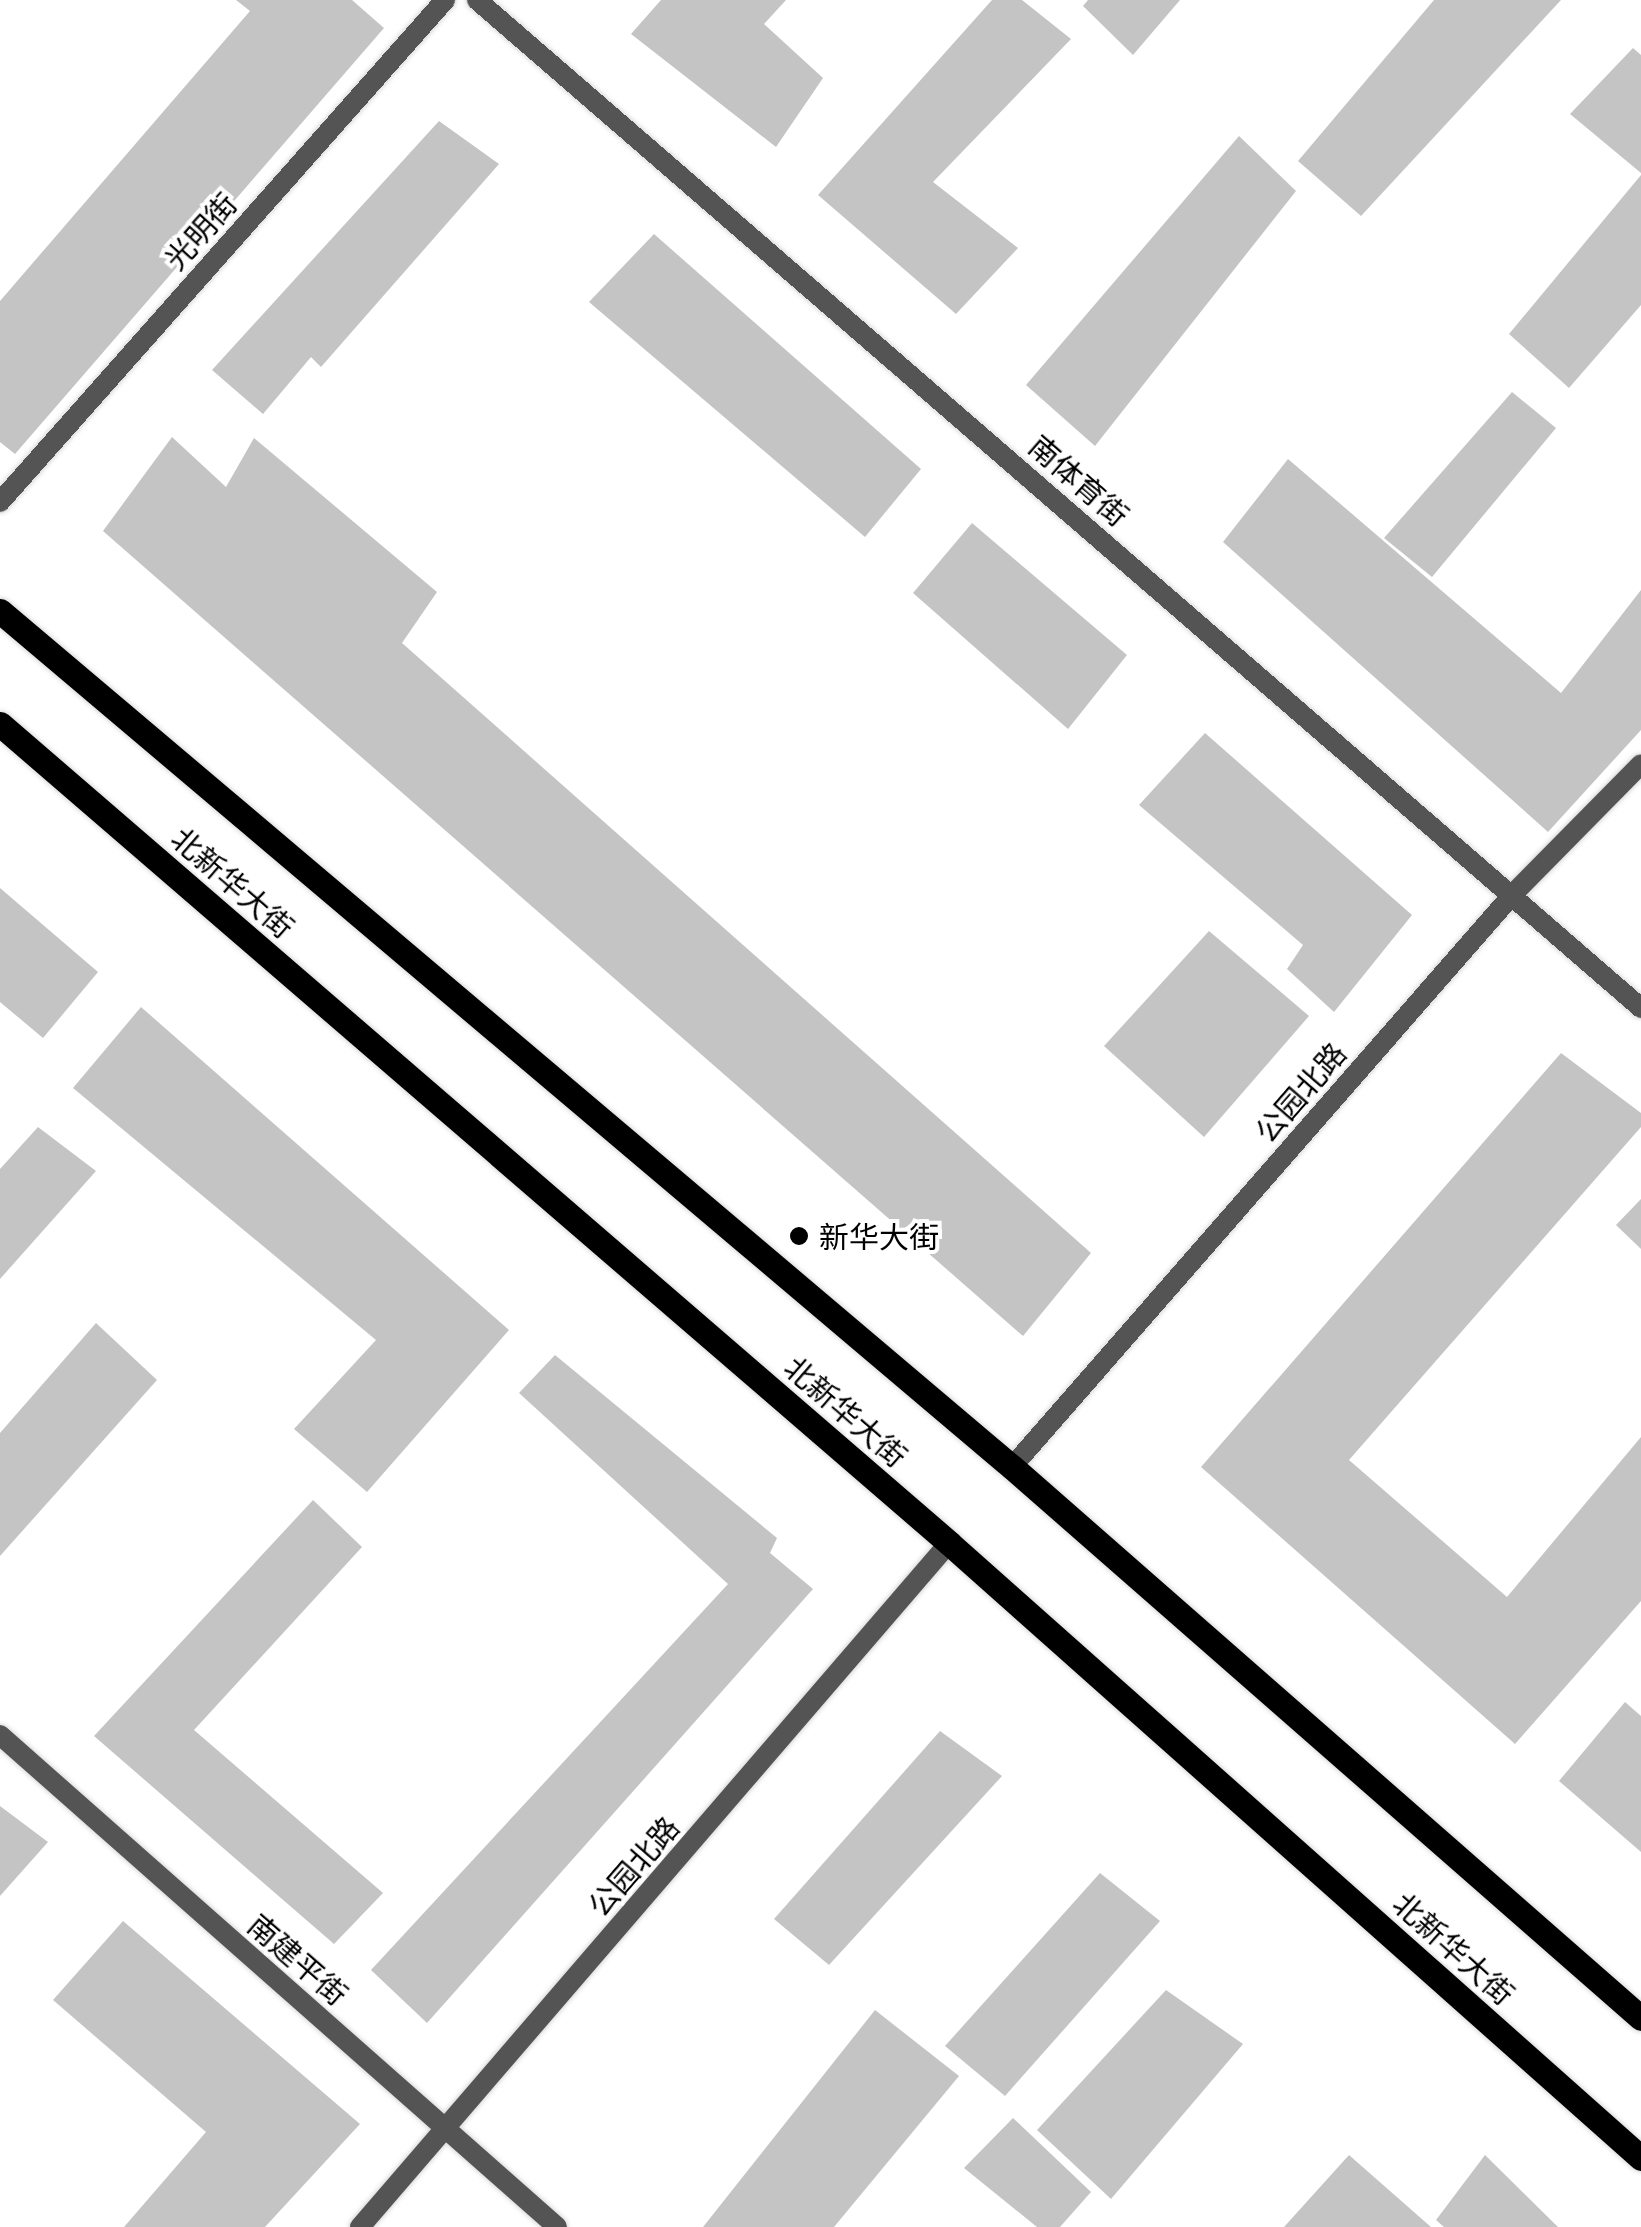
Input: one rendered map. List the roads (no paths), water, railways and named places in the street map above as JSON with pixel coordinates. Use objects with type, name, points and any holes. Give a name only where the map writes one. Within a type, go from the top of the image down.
[{"type":"main road","name":"北新华大街","points":[[0,611],[1012,1467],[1641,2018]]},
{"type":"main road","name":"北新华大街","points":[[0,724],[949,1543],[1641,2158]]},
{"type":"street","name":"光明街","points":[[0,502],[446,0]]},
{"type":"street","name":"南体育街","points":[[477,0],[1514,894],[1641,1008]]},
{"type":"street","name":"公园北路","points":[[1012,1467],[1514,894],[1641,764]]},
{"type":"street","name":"公园北路","points":[[360,2227],[949,1543]]},
{"type":"street","name":"南建平街","points":[[0,1735],[557,2227]]},
{"type":"place","name":"新华大街","points":[[799,1236]]}]
